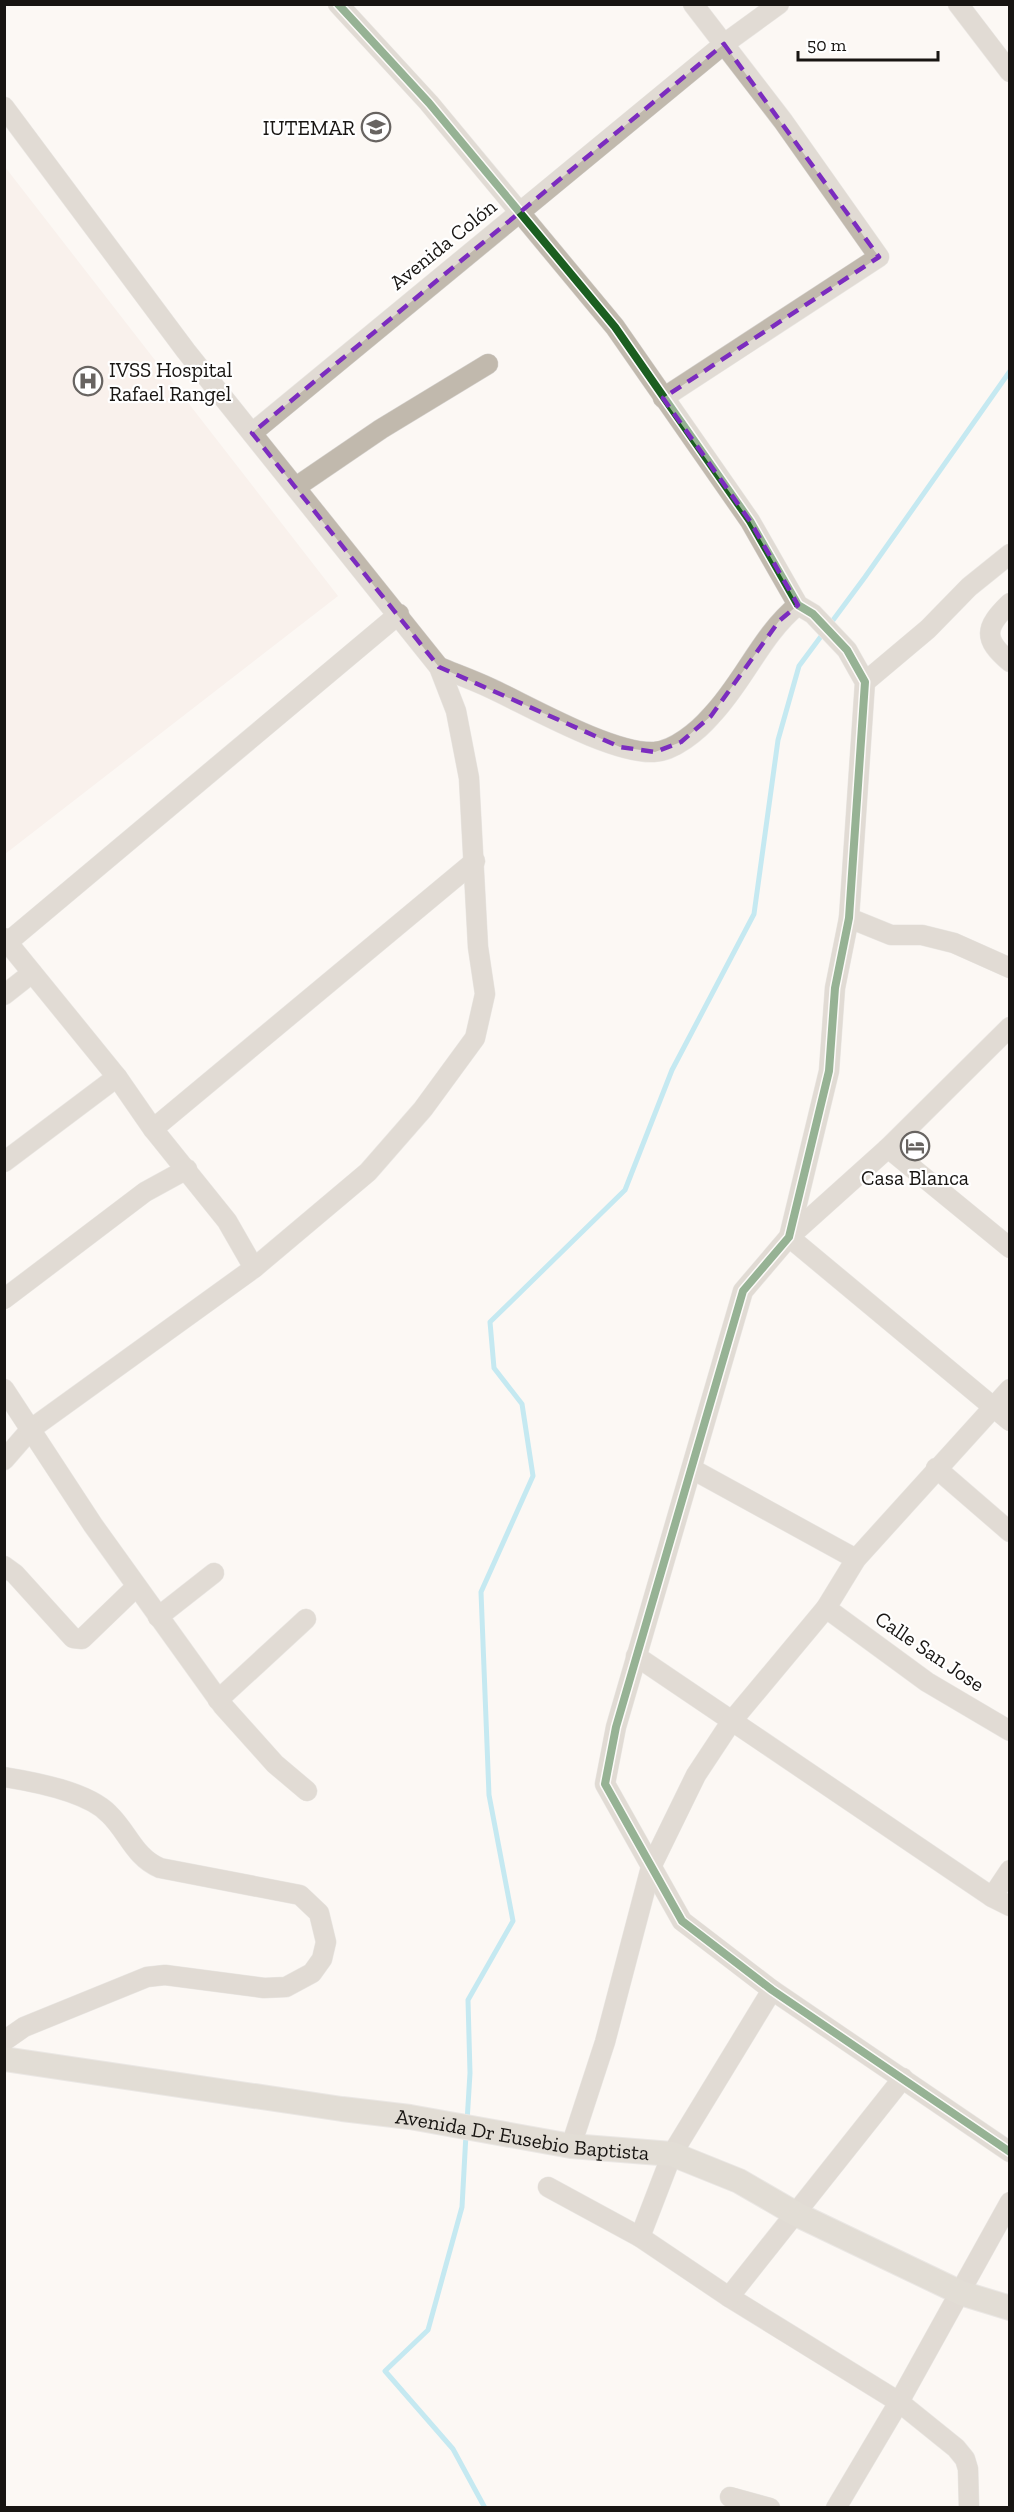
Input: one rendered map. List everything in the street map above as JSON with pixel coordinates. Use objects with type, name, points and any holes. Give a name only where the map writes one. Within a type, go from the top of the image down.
[{"type":"main road","name":"Avenida Dr Eusebio Baptista","points":[[4,2058],[342,2109],[410,2117],[571,2146],[672,2154],[739,2181],[796,2214],[961,2293],[1010,2308]]},
{"type":"street","points":[[338,4],[429,103],[615,327],[750,521],[805,610],[841,644],[865,682],[849,918],[835,988],[830,1071],[789,1237]]},
{"type":"street","points":[[663,398],[879,257],[783,121],[693,4]]},
{"type":"street","name":"Avenida Colón","points":[[252,433],[724,44],[778,4]]},
{"type":"street","points":[[958,4],[1010,72]]},
{"type":"street","points":[[4,107],[186,351],[399,614],[439,668],[456,711],[469,778],[478,947],[485,994],[474,1038],[423,1109],[368,1172],[254,1268],[31,1429],[4,1460]]},
{"type":"street","points":[[296,487],[381,429],[488,364]]},
{"type":"street","points":[[865,682],[928,629],[969,587],[1006,563]]},
{"type":"street","points":[[1010,603],[1001,611],[989,635],[990,644],[1010,662]]},
{"type":"street","points":[[439,668],[488,687],[534,710],[620,747],[655,752],[681,742],[711,716],[778,621],[805,610]]},
{"type":"street","points":[[254,1268],[227,1221],[153,1129],[117,1077],[6,940],[399,614]]},
{"type":"street","points":[[153,1129],[475,861]]},
{"type":"street","points":[[849,918],[891,935],[922,935],[954,943],[1010,968]]},
{"type":"street","points":[[4,995],[32,973]]},
{"type":"street","points":[[1008,1030],[888,1148],[789,1237],[743,1291],[613,1737],[605,1784],[682,1921],[772,1990],[1010,2152]]},
{"type":"street","points":[[4,1162],[117,1077]]},
{"type":"street","points":[[888,1148],[1010,1248]]},
{"type":"street","points":[[4,1299],[145,1192],[187,1169]]},
{"type":"street","points":[[789,1237],[1010,1421]]},
{"type":"street","points":[[4,1389],[136,1587],[218,1700],[275,1764],[307,1791]]},
{"type":"street","points":[[571,2146],[605,2042],[651,1867],[696,1775],[731,1722],[826,1608],[856,1559],[936,1468],[1010,1389]]},
{"type":"street","points":[[936,1468],[1010,1532]]},
{"type":"street","points":[[692,1469],[856,1559]]},
{"type":"street","points":[[4,1566],[15,1574],[73,1638],[82,1639],[136,1587]]},
{"type":"street","points":[[158,1617],[214,1573]]},
{"type":"street","name":"Calle San Jose","points":[[826,1608],[927,1682],[1010,1731]]},
{"type":"street","points":[[218,1700],[306,1619]]},
{"type":"street","points":[[636,1656],[1001,1902],[1010,1870]]},
{"type":"street","points":[[4,1777],[91,1801],[109,1814],[143,1858],[160,1868],[300,1895],[319,1913],[326,1942],[322,1959],[312,1973],[286,1987],[264,1988],[165,1975],[147,1977],[24,2027],[4,2041]]},
{"type":"street","points":[[640,2237],[672,2154],[772,1990]]},
{"type":"street","points":[[729,2297],[903,2078]]},
{"type":"street","points":[[548,2187],[640,2237],[729,2297],[899,2402],[956,2448],[965,2459],[968,2469],[969,2508]]},
{"type":"street","points":[[836,2508],[961,2293],[1010,2202]]},
{"type":"street","points":[[730,2497],[770,2508]]},
{"type":"highlighted area","points":[[724,44],[879,257],[663,398],[750,521],[798,605],[779,621],[711,716],[681,742],[655,752],[620,747],[439,667],[252,433]]},
{"type":"shaded area","name":"IVSS Hospital Rafael Rangel","points":[[5,167],[338,596],[5,854]]},
{"type":"waterway","points":[[467,2122],[470,2073],[468,2000],[513,1921],[489,1795],[481,1592],[533,1476],[522,1404],[494,1368],[490,1322],[625,1190],[672,1070],[754,914],[778,740],[799,666],[865,577],[1010,371]]},
{"type":"waterway","points":[[466,2134],[462,2207],[428,2330],[385,2371],[453,2449],[485,2508]]},
{"type":"cycle path","points":[[338,4],[429,103],[615,327],[750,521],[798,605],[813,614],[847,650],[865,682],[849,918],[835,988],[829,1071],[789,1237],[743,1291],[616,1727],[605,1784],[682,1921],[772,1990],[1010,2152]]},
{"type":"place","name":"IUTEMAR","points":[[376,127]]},
{"type":"place","name":"IVSS Hospital Rafael Rangel","points":[[88,381]]},
{"type":"place","name":"Casa Blanca","points":[[915,1146]]}]
